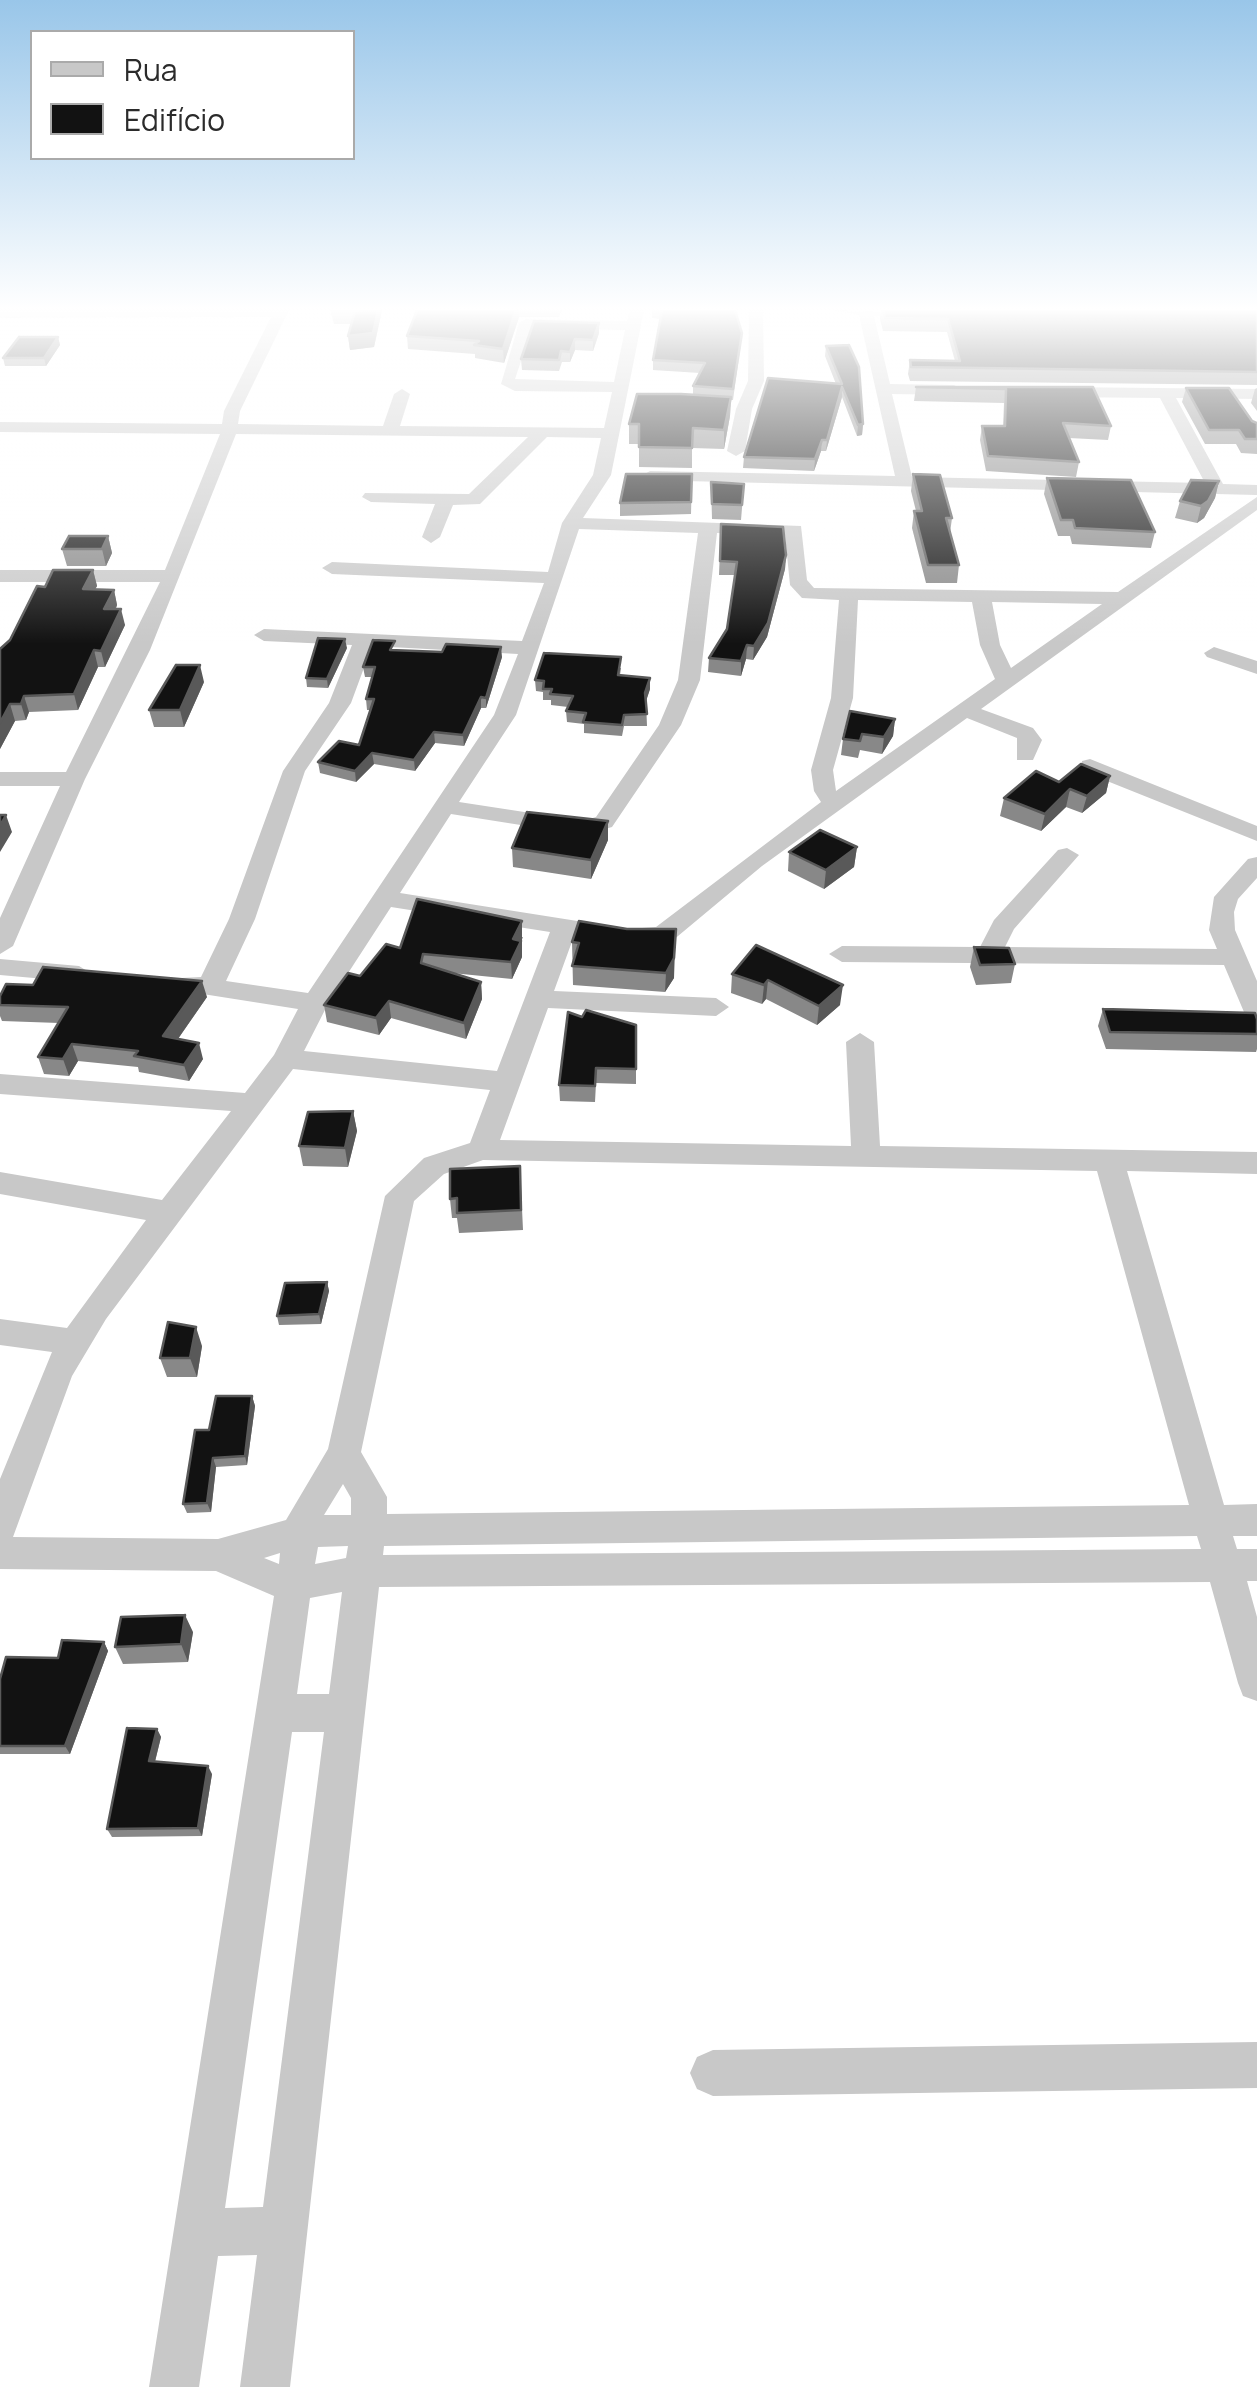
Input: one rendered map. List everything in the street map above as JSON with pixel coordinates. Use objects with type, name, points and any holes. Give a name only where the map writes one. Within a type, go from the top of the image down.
[{"type":"street","points":[[0,946],[74,780],[140,650],[230,421]]},
{"type":"street","points":[[390,431],[393,421]]},
{"type":"street","points":[[0,1526],[57,1373],[75,1342],[286,1059],[316,1003],[505,715],[556,578],[571,523],[602,475],[616,421]]},
{"type":"street","points":[[735,421],[736,450]]},
{"type":"street","points":[[891,421],[904,483]]},
{"type":"street","points":[[1181,421],[1216,486]]},
{"type":"street","points":[[0,428],[611,434]]},
{"type":"street","points":[[370,497],[476,499],[544,431]]},
{"type":"street","points":[[602,475],[1216,486],[1253,494]]},
{"type":"street","points":[[384,898],[628,937],[663,936],[753,861],[1128,598],[1253,494]]},
{"type":"street","points":[[431,537],[446,500]]},
{"type":"street","points":[[571,523],[794,530],[800,590],[1128,598]]},
{"type":"street","points":[[442,806],[584,828],[604,822],[670,725],[689,680],[708,528]]},
{"type":"street","points":[[332,568],[556,578]]},
{"type":"street","points":[[0,576],[170,576]]},
{"type":"street","points":[[834,804],[825,791],[822,770],[842,698],[849,594]]},
{"type":"street","points":[[981,596],[990,645],[1006,682]]},
{"type":"street","points":[[264,635],[530,648]]},
{"type":"street","points":[[210,986],[242,918],[294,771],[340,703],[366,639]]},
{"type":"street","points":[[1214,653],[1257,668]]},
{"type":"street","points":[[968,711],[1024,733],[1031,740],[1025,755]]},
{"type":"street","points":[[1090,766],[1257,834]]},
{"type":"street","points":[[0,779],[74,780]]},
{"type":"street","points":[[989,954],[1004,926],[1067,856]]},
{"type":"street","points":[[1257,864],[1226,898],[1221,912],[1222,930],[1257,1012]]},
{"type":"street","points":[[482,1150],[565,927]]},
{"type":"street","points":[[842,954],[1234,957]]},
{"type":"street","points":[[0,967],[114,977]]},
{"type":"street","points":[[172,982],[316,1003]]},
{"type":"street","points":[[538,998],[716,1007]]},
{"type":"street","points":[[860,1042],[866,1156]]},
{"type":"street","points":[[286,1059],[507,1082]]},
{"type":"street","points":[[0,1084],[252,1103]]},
{"type":"street","points":[[174,2387],[291,1586],[308,1504],[344,1453],[400,1196],[434,1166],[482,1150],[1257,1164]]},
{"type":"street","points":[[1109,1161],[1211,1520],[1241,1565],[1257,1683]]},
{"type":"street","points":[[0,1182],[169,1213]]},
{"type":"street","points":[[0,1332],[75,1342]]},
{"type":"street","points":[[265,2387],[369,1497],[344,1453]]},
{"type":"street","points":[[218,1554],[291,1586],[364,1551],[1257,1520]]},
{"type":"street","points":[[0,1553],[218,1554],[302,1531],[364,1551],[1241,1565]]},
{"type":"street","points":[[272,1713],[346,1713]]},
{"type":"street","points":[[713,2073],[1257,2064]]},
{"type":"street","points":[[196,2232],[284,2230]]},
{"type":"building","points":[[726,421],[724,430],[693,428],[692,448],[639,447],[639,424],[629,424]]},
{"type":"building","points":[[755,421],[832,421],[815,459],[744,457]]},
{"type":"building","points":[[1005,421],[1109,421],[1111,426],[1063,423],[1079,462],[988,456],[982,426],[1005,426]]},
{"type":"building","points":[[1204,421],[1253,421],[1257,423],[1257,439],[1245,439],[1239,430],[1209,430]]},
{"type":"building","points":[[626,474],[692,474],[691,502],[620,503]]},
{"type":"building","points":[[913,474],[940,475],[952,518],[946,518],[959,565],[928,565],[914,511],[922,511]]},
{"type":"building","points":[[1047,478],[1131,480],[1155,532],[1075,528],[1073,520],[1061,520]]},
{"type":"building","points":[[1191,480],[1219,481],[1201,506],[1180,501]]},
{"type":"building","points":[[711,482],[744,484],[742,505],[712,504]]},
{"type":"building","points":[[721,524],[783,527],[786,555],[768,623],[754,646],[747,645],[741,661],[709,658],[727,629],[737,562],[720,561]]},
{"type":"building","points":[[69,536],[108,536],[102,549],[62,549]]},
{"type":"building","points":[[53,570],[93,570],[83,589],[114,590],[104,609],[121,609],[101,651],[94,650],[74,694],[24,696],[21,704],[10,704],[0,723],[0,649],[10,640],[37,586],[45,587]]},
{"type":"building","points":[[318,638],[345,639],[327,679],[306,678]]},
{"type":"building","points":[[373,640],[395,641],[390,650],[442,652],[446,644],[501,647],[486,698],[481,697],[463,735],[434,732],[414,760],[372,753],[355,771],[318,762],[339,741],[359,745],[374,699],[366,699],[375,667],[363,667]]},
{"type":"building","points":[[544,653],[621,657],[618,675],[650,678],[645,693],[647,714],[624,715],[622,725],[583,722],[586,713],[566,711],[573,696],[550,694],[552,689],[543,689],[544,681],[535,680]]},
{"type":"building","points":[[176,665],[200,665],[180,710],[149,710]]},
{"type":"building","points":[[850,711],[895,719],[884,737],[862,734],[860,741],[843,739]]},
{"type":"building","points":[[1081,764],[1110,776],[1087,796],[1070,789],[1045,814],[1004,798],[1036,771],[1059,782]]},
{"type":"building","points":[[527,812],[608,821],[591,860],[512,848]]},
{"type":"building","points":[[820,830],[857,847],[826,870],[789,852]]},
{"type":"building","points":[[417,899],[522,921],[513,939],[521,941],[511,962],[423,954],[421,963],[481,982],[464,1023],[389,1001],[376,1018],[324,1005],[348,973],[360,976],[386,944],[400,948]]},
{"type":"building","points":[[579,921],[627,929],[676,929],[674,958],[666,973],[572,966],[579,943],[572,942]]},
{"type":"building","points":[[756,945],[843,985],[819,1006],[768,980],[764,985],[732,974]]},
{"type":"building","points":[[974,947],[1009,948],[1015,964],[980,965]]},
{"type":"building","points":[[43,967],[202,981],[163,1036],[199,1043],[184,1065],[134,1056],[138,1051],[72,1044],[63,1059],[38,1057],[68,1007],[0,1005],[0,996],[6,984],[33,985]]},
{"type":"building","points":[[1103,1009],[1255,1013],[1257,1034],[1110,1032]]},
{"type":"building","points":[[586,1010],[636,1025],[636,1069],[596,1068],[595,1086],[559,1085],[568,1012],[582,1017]]},
{"type":"building","points":[[353,1111],[345,1148],[299,1146],[308,1112]]},
{"type":"building","points":[[520,1166],[521,1210],[457,1213],[457,1198],[450,1199],[450,1169]]},
{"type":"building","points":[[327,1282],[319,1314],[277,1316],[285,1283]]},
{"type":"building","points":[[168,1322],[196,1327],[190,1358],[160,1358]]},
{"type":"building","points":[[216,1396],[252,1396],[245,1456],[213,1458],[207,1503],[183,1504],[195,1430],[209,1430]]},
{"type":"building","points":[[185,1615],[181,1644],[115,1647],[121,1617]]},
{"type":"building","points":[[62,1640],[104,1642],[65,1746],[0,1746],[0,1679],[6,1657],[58,1658]]},
{"type":"building","points":[[127,1728],[157,1729],[149,1761],[208,1766],[198,1828],[107,1829]]}]
